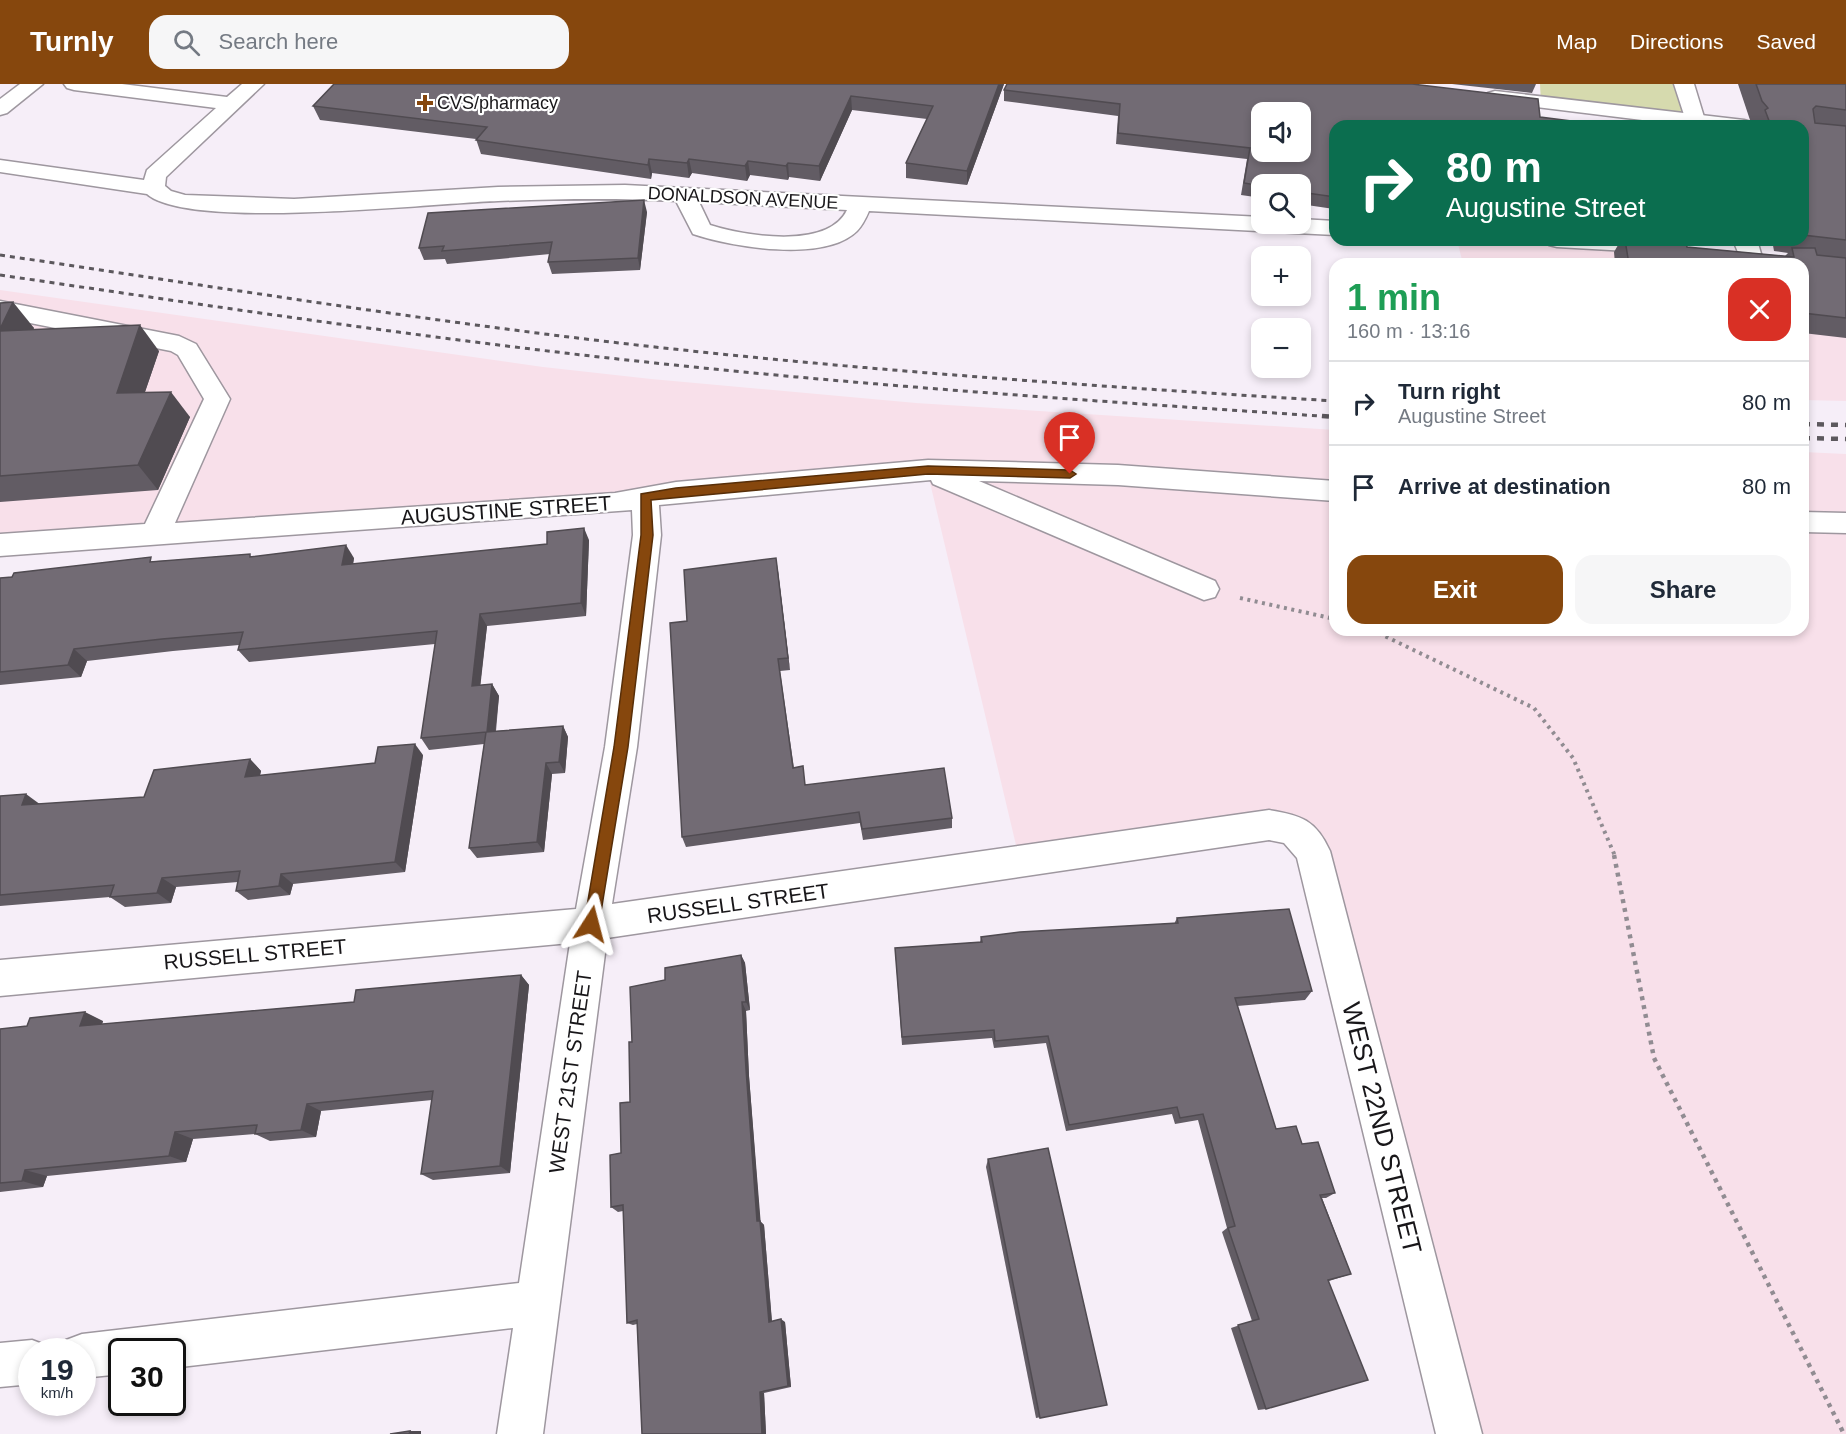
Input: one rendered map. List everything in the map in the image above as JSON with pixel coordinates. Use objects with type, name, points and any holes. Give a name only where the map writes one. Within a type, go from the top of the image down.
[{"type":"street","points":[[0,109],[33,84]]},
{"type":"street","points":[[74,84],[231,104]]},
{"type":"street","points":[[154,188],[155,175],[254,84]]},
{"type":"street","points":[[1684,84],[1698,120]]},
{"type":"street","points":[[1472,95],[1675,120]]},
{"type":"street","name":"DONALDSON AVENUE","points":[[0,166],[154,188],[163,196],[183,202],[294,206],[498,194],[625,192],[1329,228]]},
{"type":"street","points":[[684,195],[701,229],[718,236],[812,243],[832,237],[848,228],[861,204]]},
{"type":"street","points":[[1648,246],[1679,248]]},
{"type":"street","points":[[1727,254],[1756,252]]},
{"type":"street","points":[[0,309],[179,344],[187,350],[217,399],[155,534]]},
{"type":"street","points":[[928,470],[1204,590]]},
{"type":"street","name":"AUGUSTINE STREET","points":[[0,545],[615,503],[676,492],[928,470],[1118,476],[1329,491]]},
{"type":"street","name":"WEST 21ST STREET","points":[[520,1434],[591,924],[621,747],[647,535],[645,497]]},
{"type":"street","points":[[1809,522],[1846,524]]},
{"type":"street","name":"RUSSELL STREET","points":[[0,978],[591,924],[1269,825],[1294,829]]},
{"type":"street","name":"WEST 22ND STREET","points":[[1294,829],[1313,850],[1459,1434]]},
{"type":"street","points":[[96,1354],[538,1303]]},
{"type":"path","points":[[1204,590],[1329,618]]},
{"type":"path","points":[[1384,636],[1534,708],[1573,758],[1616,859],[1654,1058],[1844,1434]]},
{"type":"shaded area","points":[[1458,246],[1625,246],[1757,258],[1462,258]]},
{"type":"shaded area","points":[[1809,265],[1846,270],[1846,401],[1809,400]]},
{"type":"shaded area","points":[[0,290],[543,367],[651,379],[916,403],[1329,430],[1329,636],[1809,636],[1809,452],[1846,454],[1846,1434],[1459,1434],[1294,829],[1020,862],[927,470],[0,545]]},
{"type":"green space","points":[[1540,84],[1684,84],[1694,120],[1541,103]]},
{"type":"building","points":[[334,84],[999,84],[967,171],[906,163],[933,106],[851,96],[819,166],[788,163],[786,166],[748,161],[745,166],[689,159],[687,163],[649,159],[648,165],[476,140],[487,127],[313,106]]},
{"type":"building","points":[[1007,84],[1412,84],[1538,99],[1540,117],[1564,120],[1329,120],[1329,196],[1311,194],[1311,174],[1251,174],[1251,184],[1244,183],[1250,148],[1118,133],[1120,104],[1004,90]]},
{"type":"building","points":[[1756,84],[1846,84],[1846,110],[1816,106],[1813,109],[1815,123],[1846,126],[1846,240],[1809,236],[1809,120],[1769,120],[1765,110],[1768,108],[1762,101]]},
{"type":"building","points":[[644,200],[638,258],[548,262],[552,242],[442,251],[444,246],[419,248],[428,213]]},
{"type":"building","points":[[1626,246],[1687,246],[1794,257],[1792,248],[1815,248],[1817,255],[1846,258],[1846,318],[1809,314],[1809,258],[1628,258]]},
{"type":"building","points":[[13,302],[0,329],[0,303]]},
{"type":"building","points":[[140,325],[117,393],[171,392],[138,465],[0,476],[0,331]]},
{"type":"building","points":[[584,528],[581,603],[480,614],[472,686],[492,684],[487,732],[563,726],[559,762],[546,763],[537,842],[469,848],[486,732],[421,738],[437,631],[238,650],[243,632],[162,639],[74,649],[68,665],[0,672],[0,578],[12,577],[14,573],[151,557],[150,562],[250,554],[250,557],[346,545],[342,565],[547,544],[547,532]]},
{"type":"building","points":[[776,558],[788,658],[778,659],[793,768],[803,766],[805,785],[944,768],[952,818],[862,829],[859,812],[682,837],[670,623],[687,621],[684,570]]},
{"type":"building","points":[[415,744],[395,862],[281,874],[279,886],[236,891],[240,871],[162,878],[157,893],[110,897],[114,885],[0,895],[0,796],[26,794],[22,805],[144,797],[154,770],[250,759],[245,777],[375,763],[378,747]]},
{"type":"building","points":[[1289,909],[1312,991],[1235,998],[1276,1129],[1296,1126],[1302,1144],[1318,1142],[1335,1193],[1320,1195],[1351,1274],[1328,1280],[1368,1380],[1266,1409],[1238,1325],[1259,1319],[1228,1228],[1235,1226],[1203,1114],[1180,1118],[1177,1107],[1069,1125],[1048,1036],[995,1041],[994,1030],[902,1037],[895,948],[982,942],[981,937],[1020,932],[1178,923],[1177,918]]},
{"type":"building","points":[[741,955],[746,1002],[742,1002],[757,1221],[760,1221],[769,1322],[781,1319],[788,1386],[760,1392],[762,1434],[642,1434],[637,1320],[627,1323],[623,1205],[611,1207],[610,1155],[621,1153],[620,1103],[630,1102],[629,1042],[632,1042],[630,987],[665,980],[665,968]]},
{"type":"building","points":[[521,975],[500,1166],[421,1174],[433,1091],[307,1104],[301,1130],[255,1134],[257,1125],[175,1132],[169,1156],[25,1170],[22,1181],[0,1183],[0,1029],[27,1026],[30,1018],[85,1012],[80,1026],[354,1002],[356,990]]},
{"type":"building","points":[[1048,1148],[1107,1405],[1040,1418],[988,1159]]},
{"type":"building","points":[[410,1431],[409,1434],[390,1434]]},
{"type":"railway","points":[[0,255],[409,316],[655,347],[910,371],[1329,401]]},
{"type":"railway","points":[[0,275],[245,311],[655,363],[910,387],[1329,417]]},
{"type":"railway","points":[[1322,416],[1329,417]]},
{"type":"railway","points":[[1809,424],[1846,425]]},
{"type":"railway","points":[[1809,438],[1846,439]]},
{"type":"place","name":"CVS/pharmacy","points":[[425,103]]},
{"type":"route","points":[[591,924],[621,747],[647,535],[645,497],[676,492],[928,470],[1070,474]]}]
